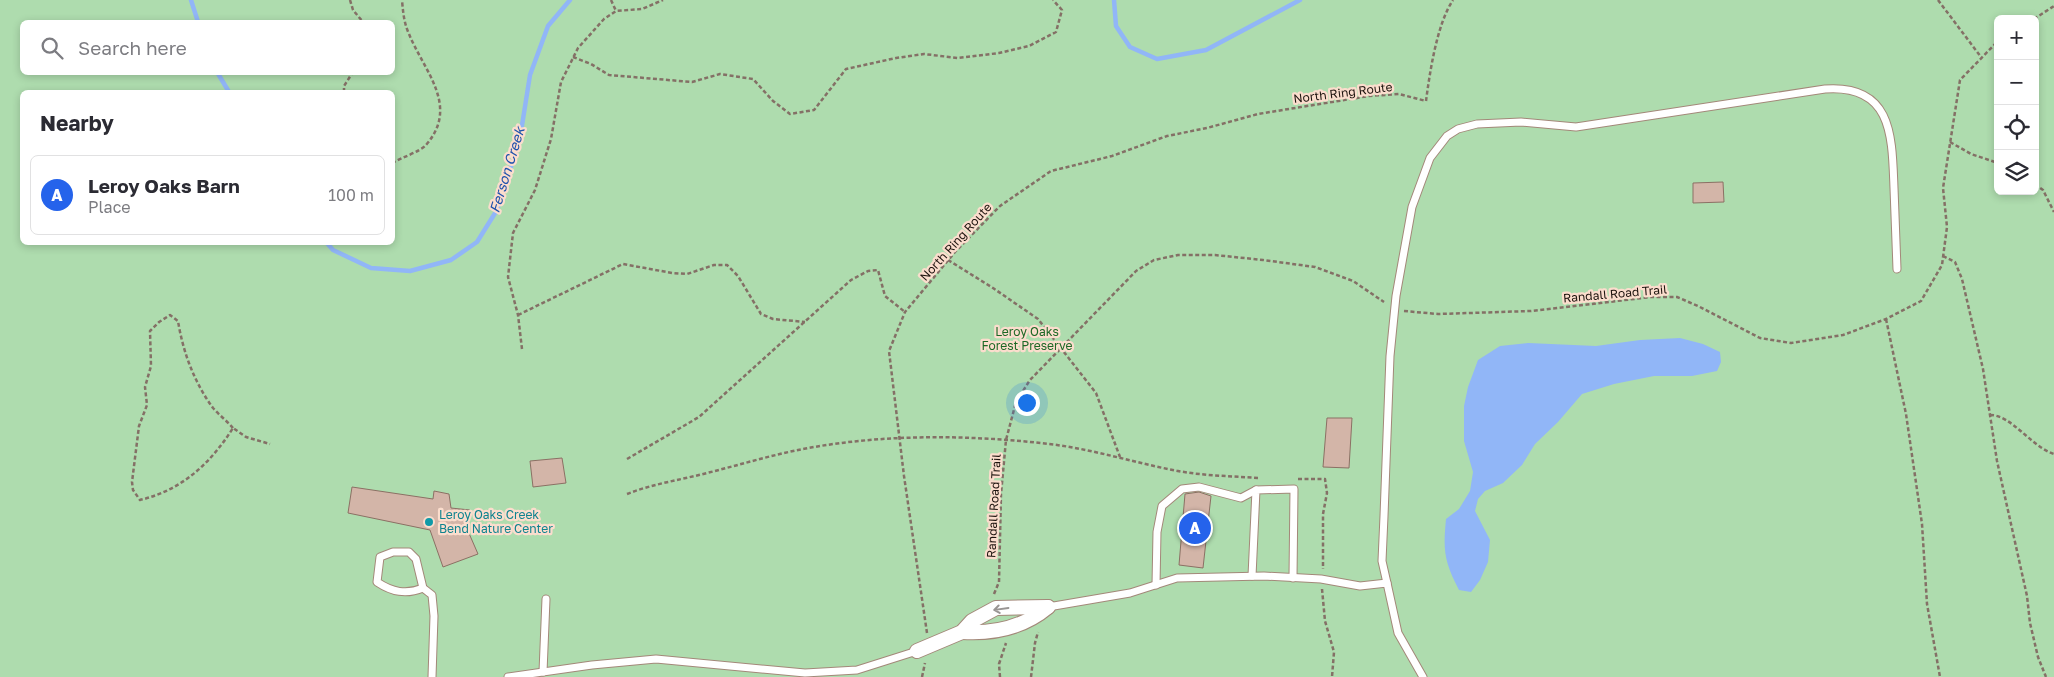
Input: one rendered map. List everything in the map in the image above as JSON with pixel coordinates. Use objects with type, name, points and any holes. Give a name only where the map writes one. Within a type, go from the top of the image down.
[{"type":"street","points":[[923,649],[962,632],[972,621],[996,608],[1044,611]]},
{"type":"street","points":[[962,632],[981,633],[1004,630],[1044,611]]},
{"type":"lane","points":[[1423,677],[1398,633],[1382,561],[1390,356],[1396,296],[1412,207],[1430,158],[1447,136],[1477,124],[1521,122],[1576,128],[1839,88],[1869,98],[1884,115],[1892,142],[1897,269]]},
{"type":"lane","points":[[1156,585],[1157,532],[1162,506],[1182,488],[1199,487],[1241,498],[1256,490],[1294,488],[1293,578]]},
{"type":"lane","points":[[1252,576],[1256,490]]},
{"type":"lane","points":[[422,588],[402,592],[382,586],[377,582],[380,557],[393,552],[409,552],[416,559],[422,588],[432,595],[434,616],[432,677]]},
{"type":"lane","points":[[1044,611],[1130,593],[1177,578],[1252,576],[1321,580],[1360,586],[1387,583]]},
{"type":"lane","points":[[543,672],[546,599]]},
{"type":"lane","points":[[508,677],[656,659],[805,673],[856,670],[923,649]]},
{"type":"path","points":[[350,0],[353,10],[360,20]]},
{"type":"path","points":[[395,161],[425,146],[440,123],[441,103],[437,90],[408,32],[403,17],[402,0]]},
{"type":"path","points":[[611,0],[616,11]]},
{"type":"path","points":[[522,349],[518,315],[508,276],[513,233],[534,190],[551,139],[560,82],[578,48],[604,19],[616,11],[642,9],[664,0]]},
{"type":"path","points":[[573,57],[591,64],[609,75],[692,82],[720,74],[753,79],[773,101],[790,114],[814,110],[846,69],[924,54],[958,58],[999,53],[1030,46],[1056,32],[1062,10],[1053,0]]},
{"type":"path","name":"North Ring Route","points":[[922,677],[923,649],[890,351],[905,312],[948,260],[1000,206],[1051,171],[1112,156],[1167,136],[1207,128],[1258,114],[1369,96],[1399,94],[1426,100],[1430,74],[1446,11],[1453,0]]},
{"type":"path","points":[[1938,0],[1981,57]]},
{"type":"path","points":[[2039,16],[2054,6]]},
{"type":"path","name":"Randall Road Trail","points":[[1400,309],[1408,312],[1438,314],[1531,311],[1651,297],[1677,297],[1760,338],[1791,343],[1842,335],[1886,319],[1921,301],[1942,265],[1948,227],[1943,188],[1960,80],[1994,45]]},
{"type":"path","points":[[344,90],[344,86],[351,75]]},
{"type":"path","points":[[1950,142],[1970,154],[1994,162]]},
{"type":"path","points":[[2039,187],[2043,190],[2054,212]]},
{"type":"path","name":"Randall Road Trail","points":[[994,597],[994,591],[999,582],[1001,494],[1006,440],[1016,402],[1030,380],[1061,346],[1136,271],[1154,260],[1178,255],[1215,255],[1315,267],[1353,281],[1387,304]]},
{"type":"path","points":[[1943,256],[1955,262],[1962,279],[1983,369],[1997,461],[2027,596],[2030,623],[2038,657],[2046,677]]},
{"type":"path","points":[[948,260],[1038,319],[1096,393],[1120,457]]},
{"type":"path","points":[[518,315],[623,264],[687,274],[714,265],[727,265],[738,276],[761,314],[773,319],[805,322]]},
{"type":"path","points":[[627,459],[698,417],[851,280],[868,271],[878,270],[885,296],[905,312]]},
{"type":"path","points":[[233,428],[213,456],[182,484],[158,496],[140,500],[132,482],[139,426],[147,405],[145,387],[150,366],[150,331],[170,315],[178,321],[183,350],[191,370],[214,409],[233,428],[246,437],[270,444]]},
{"type":"path","points":[[1886,319],[1906,414],[1921,515],[1927,604],[1940,677]]},
{"type":"path","points":[[1990,414],[1999,415],[2010,422],[2035,445],[2054,454]]},
{"type":"path","points":[[627,494],[643,487],[797,450],[848,442],[900,439],[1006,440],[1051,444],[1120,457],[1178,471],[1259,478]]},
{"type":"path","points":[[1292,480],[1325,480],[1326,493],[1323,514],[1324,567],[1321,580],[1325,621],[1334,652],[1332,677]]},
{"type":"path","points":[[1032,677],[1035,643],[1044,611]]},
{"type":"path","points":[[1000,677],[998,664],[1007,642]]},
{"type":"green space","name":"Leroy Oaks Forest Preserve","points":[[0,0],[2054,0],[2054,677],[0,677]]},
{"type":"water","points":[[1680,338],[1703,344],[1720,352],[1721,362],[1717,371],[1692,376],[1654,376],[1614,384],[1582,394],[1558,422],[1535,444],[1522,465],[1503,483],[1485,491],[1478,499],[1475,511],[1490,540],[1488,562],[1480,580],[1471,592],[1459,590],[1450,571],[1446,556],[1445,530],[1446,519],[1459,509],[1470,491],[1473,472],[1464,441],[1464,406],[1468,387],[1478,360],[1500,346],[1528,343],[1596,346],[1640,340]]},
{"type":"building","points":[[1723,182],[1724,202],[1693,203],[1693,183]]},
{"type":"building","points":[[1327,418],[1352,418],[1349,468],[1323,467]]},
{"type":"building","points":[[562,458],[566,483],[533,487],[530,461]]},
{"type":"building","name":"Leroy Oaks Creek Bend Nature Center","points":[[352,487],[433,499],[434,491],[449,494],[451,508],[470,510],[468,531],[478,554],[443,567],[430,530],[348,513]]},
{"type":"building","points":[[1199,492],[1211,496],[1203,568],[1179,565],[1185,494]]},
{"type":"waterway","name":"Ferson Creek","points":[[191,0],[197,20]]},
{"type":"waterway","name":"Ferson Creek","points":[[329,245],[333,250],[371,268],[410,271],[451,260],[477,242],[497,210],[520,138],[530,75],[548,26],[570,0]]},
{"type":"waterway","name":"Ferson Creek","points":[[1114,0],[1116,26],[1130,47],[1157,59],[1206,50],[1300,0]]},
{"type":"waterway","name":"Ferson Creek","points":[[219,75],[228,90]]},
{"type":"place","name":"Leroy Oaks Creek Bend Nature Center","points":[[429,522]]},
{"type":"place","name":"Leroy Oaks Barn","points":[[1195,528]]}]
